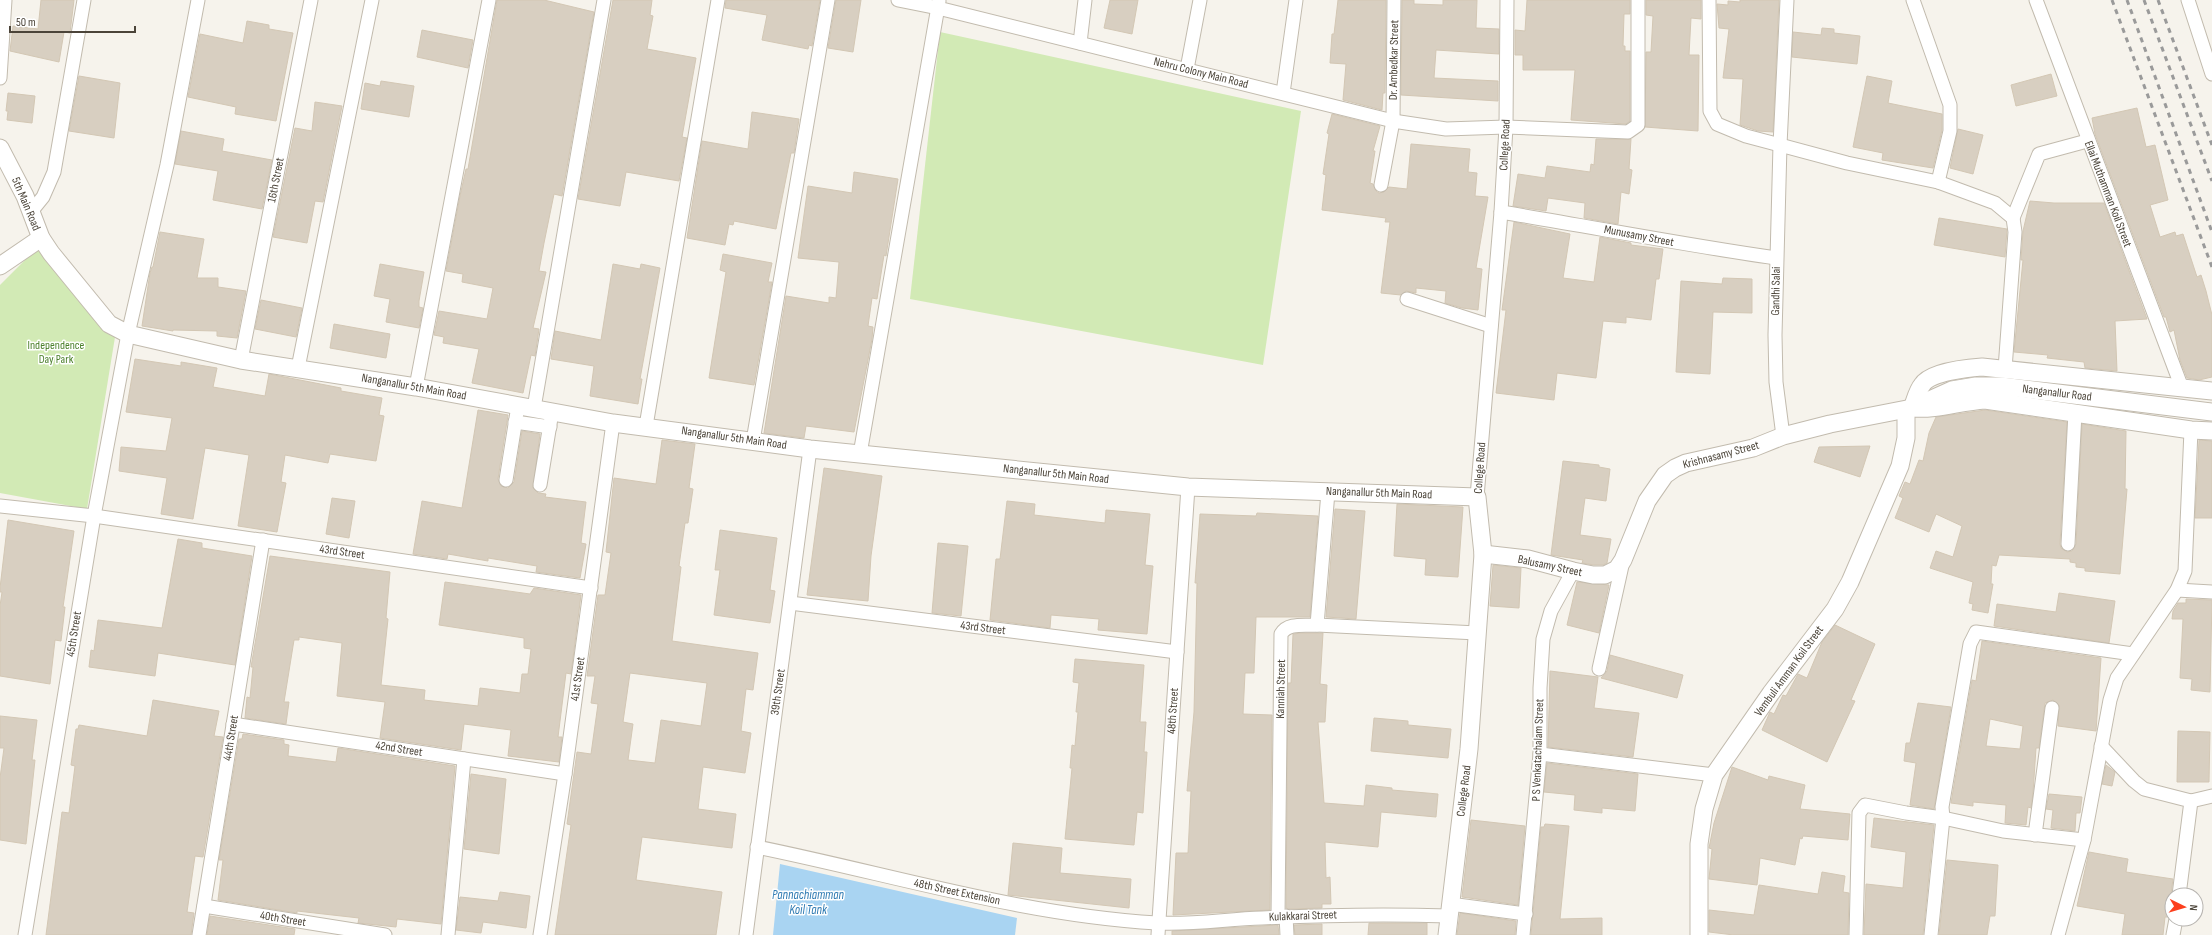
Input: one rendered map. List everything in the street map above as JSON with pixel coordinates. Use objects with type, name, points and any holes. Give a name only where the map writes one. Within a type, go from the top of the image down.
[{"type":"street","points":[[0,78],[5,0]]},
{"type":"street","points":[[30,213],[44,197],[54,172],[84,0]]},
{"type":"street","name":"45th Street","points":[[25,935],[94,516],[128,334],[167,165],[198,0]]},
{"type":"street","name":"16th Street","points":[[241,360],[311,0]]},
{"type":"street","points":[[298,368],[372,0]]},
{"type":"street","points":[[416,387],[489,0]]},
{"type":"street","points":[[506,480],[522,412],[604,0]]},
{"type":"street","points":[[646,426],[718,0]]},
{"type":"street","points":[[753,441],[828,0]]},
{"type":"street","name":"Nehru Colony Main Road","points":[[898,0],[938,4],[1080,43],[1393,120],[1446,129],[1506,127],[1628,132],[1638,125],[1638,0]]},
{"type":"street","points":[[1080,43],[1085,0]]},
{"type":"street","points":[[1187,70],[1200,0]]},
{"type":"street","points":[[1283,93],[1296,0]]},
{"type":"street","name":"Dr. Ambedkar Street","points":[[1381,185],[1393,120],[1394,0]]},
{"type":"street","name":"College Road","points":[[1447,935],[1469,749],[1483,554],[1477,497],[1501,212],[1506,127],[1507,0]]},
{"type":"street","points":[[1708,0],[1710,111],[1717,124],[1728,130],[1847,163],[1938,182],[1995,203],[2013,218]]},
{"type":"street","name":"Gandhi Salai","points":[[1783,436],[1776,382],[1776,258],[1787,0]]},
{"type":"street","points":[[1913,0],[1950,105],[1950,131],[1938,182]]},
{"type":"street","name":"Ellai Muthamman Koil Street","points":[[2036,0],[2087,141],[2182,388]]},
{"type":"street","points":[[2188,0],[2212,74]]},
{"type":"street","points":[[860,454],[938,4]]},
{"type":"street","points":[[2005,369],[2015,232],[2013,218],[2039,154],[2087,141]]},
{"type":"street","name":"5th Main Road","points":[[2,157],[25,196],[30,213],[41,238]]},
{"type":"street","name":"Munusamy Street","points":[[1501,212],[1626,233],[1682,245],[1776,258]]},
{"type":"street","points":[[0,266],[41,238]]},
{"type":"street","name":"Nanganallur 5th Main Road","points":[[41,238],[109,324],[128,334],[241,360],[416,387],[551,419],[646,426],[810,449],[1188,487],[1477,497]]},
{"type":"street","points":[[1407,299],[1492,326]]},
{"type":"street","points":[[2212,391],[2005,369],[1966,368],[1932,377],[1922,384],[1909,409],[1932,410],[1963,402],[1985,400],[2191,430],[2212,431]]},
{"type":"street","name":"Nanganallur Road","points":[[1909,409],[1952,390],[1976,386],[2018,388],[2212,412]]},
{"type":"street","name":"Krishnasamy Street","points":[[1620,565],[1647,501],[1665,475],[1686,463],[1753,448],[1783,436],[1830,424],[1909,409]]},
{"type":"street","name":"Vembuli Amman Koil Street","points":[[1699,935],[1699,844],[1704,809],[1714,775],[1772,692],[1835,608],[1850,582],[1900,466],[1906,438],[1909,409]]},
{"type":"street","points":[[522,412],[551,419],[540,485]]},
{"type":"street","points":[[2068,544],[2075,413]]},
{"type":"street","name":"41st Street","points":[[540,935],[565,774],[613,423]]},
{"type":"street","points":[[2058,935],[2084,840],[2110,700],[2117,678],[2177,590],[2185,571],[2191,430]]},
{"type":"street","name":"39th Street","points":[[746,935],[810,449]]},
{"type":"street","name":"48th Street","points":[[1158,929],[1188,487]]},
{"type":"street","points":[[1317,626],[1328,492]]},
{"type":"street","name":"43rd Street","points":[[0,506],[94,516],[590,588]]},
{"type":"street","name":"44th Street","points":[[200,935],[263,540]]},
{"type":"street","name":"Balusamy Street","points":[[1483,554],[1528,559],[1593,575],[1605,575],[1620,565]]},
{"type":"street","points":[[1599,669],[1620,565]]},
{"type":"street","name":"P S Venkatachalam Street","points":[[1523,935],[1540,754],[1540,674],[1544,632],[1552,611],[1573,571]]},
{"type":"street","points":[[2177,590],[2212,592]]},
{"type":"street","name":"43rd Street","points":[[790,603],[1177,652]]},
{"type":"street","name":"Kanniah Street","points":[[1287,935],[1282,917],[1281,634],[1284,629],[1289,626],[1317,626],[1477,634]]},
{"type":"street","points":[[1931,935],[1943,818],[1942,806],[1970,644],[1976,632],[2133,654]]},
{"type":"street","points":[[2036,835],[2052,708]]},
{"type":"street","name":"42nd Street","points":[[234,724],[565,774]]},
{"type":"street","points":[[2101,746],[2134,781],[2144,789],[2191,801],[2212,796]]},
{"type":"street","points":[[1540,754],[1714,775]]},
{"type":"street","points":[[448,935],[464,759]]},
{"type":"street","points":[[2180,887],[2191,801]]},
{"type":"street","points":[[1856,935],[1859,813],[1865,805],[1906,814],[1943,818],[2003,831],[2084,840]]},
{"type":"street","name":"48th Street Extension","points":[[758,847],[1025,906],[1158,929]]},
{"type":"street","name":"40th Street","points":[[204,906],[385,935]]},
{"type":"street","name":"Kulakkarai Street","points":[[1158,929],[1201,929],[1282,917],[1391,914],[1449,910],[1526,914]]},
{"type":"green space","points":[[940,32],[1301,111],[1263,365],[910,299]]},
{"type":"green space","name":"Independence Day Park","points":[[42,243],[115,337],[87,509],[0,493],[0,285]]},
{"type":"water","name":"Pannachiamman Koil Tank","points":[[780,864],[1017,918],[1015,935],[773,935]]},
{"type":"building","points":[[41,0],[74,0],[70,33],[64,32],[59,62],[10,51],[13,26],[38,29]]},
{"type":"building","points":[[497,0],[544,0],[594,12],[562,196],[554,194],[544,243],[539,271],[546,272],[533,328],[539,329],[535,356],[531,355],[523,393],[472,383],[479,349],[443,343],[444,337],[434,335],[439,311],[487,319],[493,288],[462,282],[463,274],[446,271],[460,196],[466,169],[468,169]]},
{"type":"building","points":[[613,0],[652,0],[650,15],[653,16],[647,49],[696,58],[682,137],[687,138],[679,181],[626,172],[620,206],[578,199]]},
{"type":"building","points":[[726,0],[820,0],[812,46],[809,45],[808,49],[762,40],[767,15],[725,8]]},
{"type":"building","points":[[836,0],[861,0],[853,52],[828,48]]},
{"type":"building","points":[[1110,0],[1138,0],[1132,34],[1104,28]]},
{"type":"building","points":[[1338,0],[1386,0],[1385,93],[1383,93],[1382,110],[1343,100],[1346,64],[1330,63],[1332,34],[1334,34]]},
{"type":"building","points":[[1402,0],[1414,0],[1414,4],[1443,5],[1443,0],[1477,0],[1476,28],[1499,29],[1499,54],[1436,50],[1434,78],[1498,81],[1498,101],[1401,95]]},
{"type":"building","points":[[1527,0],[1630,0],[1630,14],[1624,14],[1623,46],[1625,46],[1625,51],[1630,51],[1630,121],[1626,124],[1571,120],[1575,70],[1523,70],[1523,55],[1515,55],[1515,30],[1525,31]]},
{"type":"building","points":[[1646,0],[1701,0],[1701,19],[1691,18],[1689,55],[1699,55],[1698,131],[1645,127],[1646,52],[1651,52],[1653,16],[1646,15]]},
{"type":"building","points":[[1740,0],[1779,0],[1773,132],[1758,131],[1740,125],[1743,79],[1723,78],[1729,29],[1719,28],[1717,4],[1728,5],[1728,1],[1740,2]]},
{"type":"building","points":[[247,21],[269,25],[269,29],[293,33],[276,121],[235,114],[236,107],[188,97],[200,34],[243,43]]},
{"type":"building","points":[[1822,28],[1834,29],[1834,33],[1860,36],[1857,64],[1792,57],[1793,32],[1821,35]]},
{"type":"building","points":[[422,30],[473,40],[468,68],[417,57]]},
{"type":"building","points":[[2051,74],[2057,96],[2016,106],[2011,85]]},
{"type":"building","points":[[79,76],[120,83],[114,138],[69,131]]},
{"type":"building","points":[[1867,76],[1892,81],[1888,103],[1942,114],[1942,130],[1933,168],[1882,160],[1883,153],[1853,147]]},
{"type":"building","points":[[381,81],[414,86],[409,117],[361,109],[365,83],[380,86]]},
{"type":"building","points":[[8,93],[35,96],[32,123],[7,120],[8,111],[6,111]]},
{"type":"building","points":[[315,102],[342,106],[323,202],[315,201],[307,243],[273,237],[295,128],[312,131]]},
{"type":"building","points":[[2137,108],[2146,147],[2155,145],[2168,200],[2150,205],[2160,237],[2175,232],[2176,236],[2183,234],[2197,277],[2201,275],[2206,291],[2212,315],[2212,377],[2199,380],[2187,378],[2180,360],[2174,330],[2170,332],[2166,317],[2164,317],[2095,134],[2092,118]]},
{"type":"building","points":[[752,112],[799,119],[794,153],[791,153],[776,229],[734,221],[733,225],[729,224],[725,245],[687,238],[702,141],[748,149]]},
{"type":"building","points":[[1332,114],[1380,126],[1373,151],[1375,151],[1370,183],[1373,184],[1376,191],[1379,193],[1384,192],[1389,187],[1407,189],[1411,144],[1470,149],[1468,172],[1477,173],[1475,196],[1488,197],[1476,268],[1482,269],[1478,310],[1462,308],[1445,303],[1446,291],[1416,288],[1416,293],[1406,291],[1401,295],[1381,293],[1390,222],[1385,222],[1386,218],[1322,210],[1326,175],[1323,174],[1329,134],[1327,133]]},
{"type":"building","points":[[1958,129],[1983,135],[1973,174],[1950,168]]},
{"type":"building","points":[[181,131],[224,139],[222,151],[272,160],[262,209],[213,200],[218,171],[175,164]]},
{"type":"building","points":[[1596,139],[1631,139],[1629,169],[1632,170],[1629,194],[1621,192],[1618,224],[1584,218],[1585,203],[1548,198],[1546,211],[1513,206],[1518,174],[1545,178],[1547,166],[1590,172],[1591,164],[1594,165]]},
{"type":"building","points":[[854,172],[898,179],[886,256],[884,255],[877,299],[872,298],[868,326],[873,327],[872,339],[854,432],[806,426],[804,438],[764,433],[786,296],[829,303],[829,297],[836,298],[839,262],[798,258],[808,186],[852,193]]},
{"type":"building","points":[[2030,201],[2054,203],[2104,203],[2147,319],[2115,321],[2117,371],[2085,368],[2084,362],[2047,358],[2048,355],[2014,352],[2023,260],[2021,260],[2023,231]]},
{"type":"building","points":[[1939,218],[2007,229],[2005,257],[1934,245]]},
{"type":"building","points":[[1514,222],[1570,234],[1563,278],[1594,282],[1600,237],[1631,243],[1631,245],[1663,249],[1659,279],[1656,279],[1651,320],[1626,317],[1626,323],[1603,321],[1596,378],[1557,373],[1554,400],[1496,393],[1506,310],[1502,310]]},
{"type":"building","points":[[160,232],[204,239],[197,278],[218,278],[218,287],[246,291],[237,338],[217,336],[217,331],[173,331],[142,326],[150,273],[153,267]]},
{"type":"building","points":[[723,254],[772,263],[768,282],[772,282],[754,385],[709,378],[726,272],[720,270]]},
{"type":"building","points":[[380,264],[424,272],[419,301],[419,307],[423,308],[419,328],[386,322],[390,299],[374,296]]},
{"type":"building","points":[[613,264],[640,269],[641,264],[660,268],[640,379],[642,379],[638,404],[590,396],[594,366],[551,359],[555,331],[601,340]]},
{"type":"building","points":[[1723,278],[1752,279],[1752,313],[1713,312],[1710,374],[1676,372],[1681,281],[1722,284]]},
{"type":"building","points":[[261,300],[302,308],[296,337],[255,329]]},
{"type":"building","points":[[334,324],[390,334],[386,358],[330,348]]},
{"type":"building","points":[[135,359],[181,366],[181,362],[217,368],[213,387],[265,396],[269,374],[341,388],[341,391],[382,398],[379,415],[384,416],[376,461],[330,454],[328,463],[285,455],[281,482],[286,483],[277,532],[238,526],[249,455],[205,448],[193,519],[161,514],[167,478],[119,471],[121,447],[166,451],[172,418],[126,412]]},
{"type":"building","points":[[478,410],[508,415],[498,479],[501,486],[508,488],[514,482],[522,431],[540,434],[533,488],[538,493],[546,494],[545,497],[586,502],[581,543],[586,544],[580,578],[536,572],[537,566],[488,558],[488,561],[448,554],[447,559],[413,554],[422,501],[462,508]]},
{"type":"building","points":[[1985,410],[2067,422],[2060,544],[2061,548],[2067,552],[2072,551],[2076,544],[2082,424],[2126,431],[2125,489],[2127,489],[2120,574],[2085,571],[2085,568],[2076,567],[2076,563],[2070,562],[2070,559],[1999,555],[1996,566],[1992,565],[1991,584],[1993,584],[1988,613],[1972,610],[1973,604],[1969,603],[1973,582],[1930,568],[1936,551],[1953,557],[1962,526],[1936,514],[1929,532],[1895,518],[1903,498],[1899,496],[1905,482],[1910,484],[1919,460],[1923,461],[1929,433],[1936,417]]},
{"type":"building","points":[[662,440],[695,444],[689,488],[693,489],[688,523],[685,523],[679,566],[681,567],[672,641],[758,653],[753,690],[746,689],[741,731],[751,733],[745,773],[703,767],[698,809],[736,814],[732,848],[642,837],[636,880],[722,892],[716,935],[555,935],[571,825],[567,824],[577,752],[591,754],[598,704],[591,703],[595,676],[587,676],[598,595],[605,595],[611,553],[606,552],[614,478],[656,484]],"holes":[[[630,673],[707,683],[701,726],[661,720],[655,763],[628,760],[633,724],[623,722]]]},
{"type":"building","points":[[2199,440],[2212,441],[2212,518],[2195,518]]},
{"type":"building","points":[[1870,446],[1860,477],[1814,462],[1819,447]]},
{"type":"building","points":[[1563,461],[1599,465],[1599,467],[1610,469],[1606,501],[1585,498],[1580,535],[1611,539],[1607,563],[1603,565],[1582,563],[1583,560],[1551,555]]},
{"type":"building","points":[[824,468],[882,476],[871,556],[868,601],[807,595]]},
{"type":"building","points":[[332,498],[355,501],[349,538],[326,534]]},
{"type":"building","points":[[1007,501],[1035,504],[1034,515],[1105,523],[1106,510],[1150,514],[1145,565],[1153,566],[1147,634],[1098,630],[1099,619],[1051,615],[1050,628],[990,620],[996,559],[1000,559]]},
{"type":"building","points":[[1397,504],[1463,507],[1458,577],[1425,575],[1426,559],[1394,556]]},
{"type":"building","points":[[1335,509],[1365,511],[1356,619],[1326,617]]},
{"type":"building","points":[[1257,513],[1318,516],[1310,617],[1256,617],[1254,673],[1245,673],[1243,714],[1272,715],[1270,910],[1173,915],[1176,853],[1188,853],[1191,791],[1187,791],[1194,712],[1197,583],[1195,583],[1200,514],[1256,516]]},
{"type":"building","points":[[8,520],[74,531],[63,607],[65,607],[61,641],[55,640],[50,684],[0,676],[0,606],[2,592],[0,592],[0,588]]},
{"type":"building","points":[[720,530],[777,538],[770,590],[775,591],[770,623],[714,615],[720,570],[715,570]]},
{"type":"building","points":[[178,539],[202,543],[202,548],[252,556],[235,665],[158,653],[155,676],[89,667],[91,650],[94,651],[98,620],[162,628]]},
{"type":"building","points":[[938,543],[968,546],[961,616],[932,613]]},
{"type":"building","points":[[270,556],[390,572],[386,618],[388,619],[381,685],[425,690],[424,700],[478,706],[480,688],[520,693],[522,674],[528,674],[531,649],[524,648],[524,638],[439,625],[445,582],[530,594],[534,588],[581,595],[571,674],[566,673],[558,737],[562,737],[559,762],[508,756],[511,730],[464,724],[461,750],[380,738],[385,702],[337,696],[342,643],[299,637],[299,640],[294,640],[284,702],[289,702],[286,724],[245,718],[247,697],[250,698],[253,667],[251,667]]},
{"type":"building","points":[[1493,565],[1521,568],[1519,608],[1490,606]]},
{"type":"building","points":[[1577,582],[1609,585],[1599,633],[1567,625]]},
{"type":"building","points":[[2059,593],[2115,601],[2109,643],[1994,626],[1997,604],[2056,612]]},
{"type":"building","points":[[2186,599],[2212,600],[2210,692],[2191,690],[2192,679],[2180,678],[2183,619],[2172,619],[2173,611],[2178,603],[2186,603]]},
{"type":"building","points":[[1835,625],[1875,644],[1851,700],[1855,701],[1827,762],[1762,730],[1770,712],[1774,714],[1783,695],[1786,696],[1798,674],[1807,678],[1822,642]]},
{"type":"building","points":[[1323,633],[1320,684],[1327,685],[1325,722],[1318,722],[1324,803],[1364,806],[1366,785],[1392,788],[1392,790],[1438,794],[1436,817],[1381,812],[1378,847],[1325,842],[1326,878],[1330,877],[1331,904],[1322,904],[1322,908],[1289,909],[1286,908],[1288,683],[1291,683],[1293,634]]},
{"type":"building","points":[[1982,641],[2101,658],[2096,731],[2058,726],[2059,705],[2053,700],[2045,703],[2039,748],[2036,748],[2031,808],[2028,807],[2026,825],[2005,823],[2006,805],[1973,802],[1973,806],[1951,803],[1972,680],[1976,681]],"holes":[[[1990,719],[2023,726],[2020,749],[1986,746]]]},
{"type":"building","points":[[1610,655],[1683,675],[1677,698],[1601,678],[1607,671]]},
{"type":"building","points":[[1075,659],[1144,665],[1140,722],[1146,722],[1144,752],[1147,752],[1143,813],[1137,812],[1134,845],[1065,839],[1072,768],[1070,768],[1072,745],[1075,746],[1078,712],[1076,712],[1079,683],[1073,682]]},
{"type":"building","points":[[1550,671],[1598,677],[1594,708],[1639,713],[1633,757],[1548,747]]},
{"type":"building","points":[[153,700],[219,711],[214,736],[223,737],[203,857],[195,856],[187,912],[194,913],[191,935],[46,935],[62,812],[69,813],[75,766],[71,765],[76,729],[78,729],[79,725],[147,736]]},
{"type":"building","points":[[1918,703],[1951,707],[1934,809],[1910,805],[1916,763],[1904,761],[1906,743],[1910,743]]},
{"type":"building","points":[[0,716],[37,720],[32,760],[35,760],[26,844],[0,840],[0,778],[4,748],[0,748]]},
{"type":"building","points":[[1374,718],[1408,721],[1408,725],[1451,729],[1448,758],[1371,751]]},
{"type":"building","points":[[2178,731],[2210,732],[2209,782],[2177,782]]},
{"type":"building","points":[[243,734],[284,740],[284,744],[289,745],[288,756],[336,762],[338,748],[455,766],[441,924],[397,919],[396,927],[358,923],[359,918],[297,911],[297,913],[218,900],[223,860],[219,860],[239,739],[242,739]]},
{"type":"building","points":[[1547,763],[1638,774],[1635,811],[1602,808],[1602,813],[1574,810],[1575,795],[1544,792]]},
{"type":"building","points":[[2106,765],[2115,772],[2112,786],[2102,784]]},
{"type":"building","points":[[1732,767],[1768,780],[1769,776],[1805,785],[1800,809],[1850,814],[1848,840],[1803,836],[1802,839],[1800,838],[1795,865],[1760,858],[1757,885],[1709,879],[1712,849],[1709,848],[1714,823]]},
{"type":"building","points":[[471,774],[506,779],[499,854],[464,849]]},
{"type":"building","points":[[2049,794],[2082,797],[2080,813],[2076,813],[2075,831],[2051,828],[2053,810],[2046,809]]},
{"type":"building","points":[[1874,818],[1934,825],[1923,935],[1864,935],[1866,884],[1903,888],[1906,852],[1871,847]]},
{"type":"building","points":[[1471,820],[1525,826],[1518,905],[1462,897]]},
{"type":"building","points":[[1545,824],[1569,826],[1560,919],[1602,918],[1602,935],[1531,935],[1541,827],[1544,827]]},
{"type":"building","points":[[1013,843],[1062,848],[1060,873],[1131,879],[1129,908],[1008,895]]},
{"type":"building","points":[[2089,852],[2128,859],[2126,872],[2173,879],[2172,887],[2164,887],[2163,935],[2122,935],[2125,914],[2077,906]]},
{"type":"building","points":[[1947,860],[1998,865],[1995,916],[1990,916],[1987,935],[1939,935]]},
{"type":"building","points":[[1822,872],[1845,876],[1843,892],[1849,893],[1848,935],[1734,935],[1709,932],[1709,910],[1754,915],[1759,885],[1818,894]]},
{"type":"building","points":[[500,892],[530,896],[526,928],[483,922],[481,933],[456,930],[460,897],[498,901]]},
{"type":"building","points":[[1460,913],[1516,921],[1515,935],[1457,935]]},
{"type":"building","points":[[210,916],[295,929],[294,935],[207,935]]},
{"type":"building","points":[[1369,923],[1427,923],[1427,935],[1368,935]]},
{"type":"building","points":[[1322,924],[1322,935],[1295,935],[1294,925]]},
{"type":"building","points":[[1278,925],[1279,935],[1172,935],[1172,931]]},
{"type":"railway","points":[[2112,0],[2212,267]]},
{"type":"railway","points":[[2127,0],[2212,232]]},
{"type":"railway","points":[[2144,0],[2212,181]]},
{"type":"railway","points":[[2158,0],[2212,145]]}]
